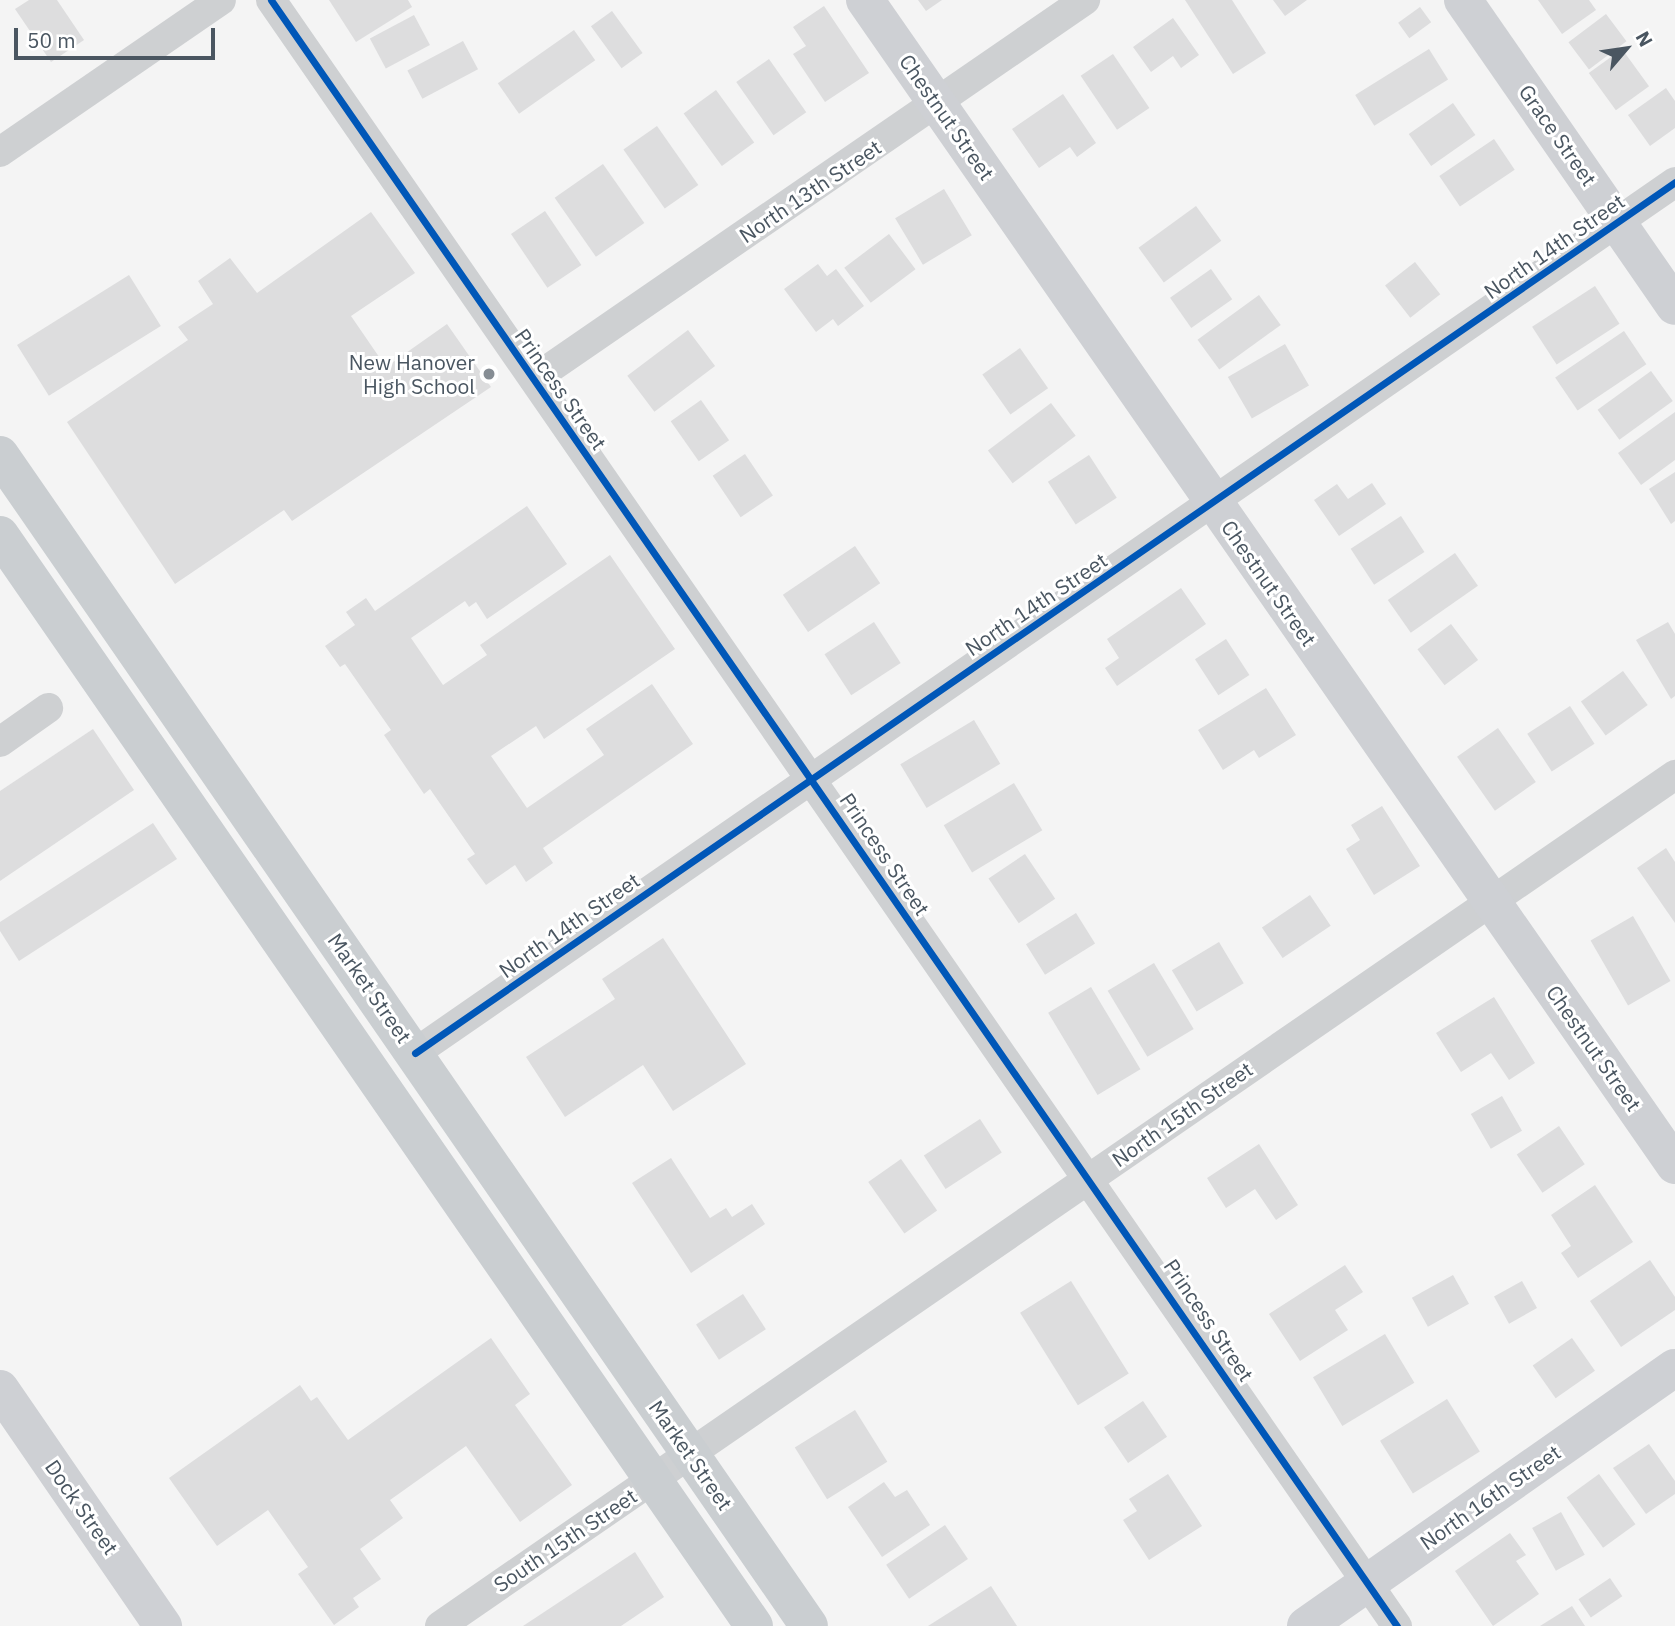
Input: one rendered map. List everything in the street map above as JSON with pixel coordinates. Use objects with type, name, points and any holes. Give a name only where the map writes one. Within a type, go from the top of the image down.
[{"type":"main road","name":"Market Street","points":[[0,455],[809,1626]]},
{"type":"main road","name":"Market Street","points":[[0,535],[655,1479],[754,1626]]},
{"type":"street","points":[[0,152],[221,0]]},
{"type":"street","name":"Princess Street","points":[[271,0],[1090,1177],[1397,1626]]},
{"type":"street","name":"Chestnut Street","points":[[865,0],[1675,1165]]},
{"type":"street","name":"North 13th Street","points":[[534,379],[1085,0]]},
{"type":"street","name":"Grace Street","points":[[1463,0],[1675,306]]},
{"type":"street","name":"North 14th Street","points":[[415,1053],[1213,504],[1675,182]]},
{"type":"street","points":[[0,742],[48,708]]},
{"type":"street","name":"North 15th Street","points":[[691,1456],[1090,1177],[1675,775]]},
{"type":"street","name":"North 16th Street","points":[[1306,1626],[1675,1368]]},
{"type":"street","name":"Dock Street","points":[[0,1389],[163,1626]]},
{"type":"street","name":"South 15th Street","points":[[440,1626],[691,1456]]},
{"type":"building","points":[[29,0],[57,0],[84,40],[51,62],[15,9]]},
{"type":"building","points":[[329,0],[408,0],[412,7],[356,42]]},
{"type":"building","points":[[918,0],[942,0],[926,11]]},
{"type":"building","points":[[1185,0],[1232,0],[1266,53],[1233,74]]},
{"type":"building","points":[[1273,0],[1307,0],[1285,16]]},
{"type":"building","points":[[1538,0],[1589,0],[1596,10],[1562,34]]},
{"type":"building","points":[[824,6],[869,73],[825,102],[793,54],[806,46],[793,27]]},
{"type":"building","points":[[1420,7],[1431,22],[1409,38],[1398,23]]},
{"type":"building","points":[[612,11],[643,53],[622,68],[591,26]]},
{"type":"building","points":[[1606,14],[1626,41],[1589,69],[1568,42]]},
{"type":"building","points":[[414,15],[430,45],[386,68],[370,38]]},
{"type":"building","points":[[1173,18],[1199,55],[1181,68],[1173,56],[1151,72],[1133,47]]},
{"type":"building","points":[[574,30],[595,60],[519,114],[498,83]]},
{"type":"building","points":[[463,41],[478,69],[422,99],[407,71]]},
{"type":"building","points":[[1429,49],[1448,80],[1374,126],[1355,95]]},
{"type":"building","points":[[1622,49],[1649,86],[1616,110],[1589,73]]},
{"type":"building","points":[[1113,54],[1149,108],[1117,130],[1081,76]]},
{"type":"building","points":[[769,59],[806,112],[774,135],[736,82]]},
{"type":"building","points":[[1666,88],[1675,101],[1675,128],[1650,146],[1628,115]]},
{"type":"building","points":[[716,90],[754,143],[722,166],[684,114]]},
{"type":"building","points":[[1063,94],[1096,143],[1077,157],[1070,147],[1039,168],[1012,129]]},
{"type":"building","points":[[1453,103],[1475,135],[1431,166],[1409,134]]},
{"type":"building","points":[[657,126],[698,185],[665,208],[623,150]]},
{"type":"building","points":[[1494,139],[1515,170],[1460,207],[1439,176]]},
{"type":"building","points":[[603,164],[644,223],[596,257],[555,198]]},
{"type":"building","points":[[944,189],[972,235],[923,265],[895,218]]},
{"type":"building","points":[[1196,206],[1221,241],[1164,283],[1139,248]]},
{"type":"building","points":[[545,211],[581,265],[547,288],[511,234]]},
{"type":"building","points":[[371,212],[415,273],[351,316],[386,367],[447,324],[491,387],[292,521],[284,510],[175,584],[67,422],[188,340],[178,327],[213,304],[198,281],[230,258],[257,293]]},
{"type":"building","points":[[889,234],[915,269],[871,303],[844,268]]},
{"type":"building","points":[[1415,262],[1440,294],[1410,318],[1385,285]]},
{"type":"building","points":[[818,264],[827,276],[836,269],[864,306],[838,326],[833,319],[816,332],[784,289]]},
{"type":"building","points":[[1211,269],[1232,299],[1191,328],[1170,298]]},
{"type":"building","points":[[129,275],[161,326],[49,396],[17,345]]},
{"type":"building","points":[[1595,286],[1620,324],[1557,365],[1532,327]]},
{"type":"building","points":[[1259,295],[1281,325],[1219,370],[1198,340]]},
{"type":"building","points":[[688,330],[715,366],[654,412],[627,376]]},
{"type":"building","points":[[1624,331],[1646,364],[1578,411],[1555,377]]},
{"type":"building","points":[[1285,344],[1309,386],[1252,419],[1228,377]]},
{"type":"building","points":[[1020,348],[1048,388],[1010,415],[982,374]]},
{"type":"building","points":[[1651,371],[1673,401],[1619,440],[1598,410]]},
{"type":"building","points":[[701,400],[729,440],[699,461],[671,421]]},
{"type":"building","points":[[1051,403],[1076,436],[1013,483],[988,451]]},
{"type":"building","points":[[1675,412],[1675,460],[1641,485],[1618,453]]},
{"type":"building","points":[[745,454],[773,495],[741,517],[713,476]]},
{"type":"building","points":[[1089,455],[1117,498],[1076,524],[1048,482]]},
{"type":"building","points":[[1675,472],[1675,521],[1671,524],[1649,489]]},
{"type":"building","points":[[1372,483],[1386,504],[1339,536],[1314,500],[1337,484],[1348,499]]},
{"type":"building","points":[[527,506],[567,564],[487,619],[476,602],[469,607],[465,601],[411,638],[443,685],[487,655],[480,645],[610,555],[675,649],[544,739],[536,726],[491,756],[527,808],[604,755],[586,729],[652,684],[693,744],[543,848],[553,863],[526,882],[515,865],[486,885],[467,859],[475,854],[430,789],[424,794],[384,735],[391,730],[345,664],[340,667],[325,646],[355,625],[346,612],[366,598],[375,611]]},
{"type":"building","points":[[1401,516],[1424,552],[1374,585],[1351,549]]},
{"type":"building","points":[[855,546],[880,583],[808,632],[783,595]]},
{"type":"building","points":[[1455,553],[1478,586],[1411,633],[1388,600]]},
{"type":"building","points":[[1181,588],[1206,624],[1117,686],[1105,668],[1119,658],[1107,639]]},
{"type":"building","points":[[874,622],[901,663],[851,695],[825,654]]},
{"type":"building","points":[[1668,622],[1675,634],[1675,696],[1671,699],[1636,640]]},
{"type":"building","points":[[1451,624],[1478,660],[1445,685],[1417,649]]},
{"type":"building","points":[[1226,639],[1249,675],[1218,695],[1195,659]]},
{"type":"building","points":[[1623,671],[1648,705],[1606,736],[1581,702]]},
{"type":"building","points":[[1266,688],[1296,735],[1259,758],[1254,750],[1223,770],[1198,730]]},
{"type":"building","points":[[1570,706],[1595,744],[1552,772],[1527,734]]},
{"type":"building","points":[[974,720],[1000,764],[927,808],[900,764]]},
{"type":"building","points":[[1498,728],[1536,782],[1495,811],[1457,757]]},
{"type":"building","points":[[93,729],[134,790],[0,881],[0,791]]},
{"type":"building","points":[[1014,783],[1042,830],[972,872],[944,825]]},
{"type":"building","points":[[1382,806],[1420,866],[1374,895],[1346,849],[1360,840],[1351,825]]},
{"type":"building","points":[[153,823],[177,859],[19,961],[0,931],[0,922]]},
{"type":"building","points":[[1666,848],[1675,862],[1675,923],[1637,868]]},
{"type":"building","points":[[1025,854],[1055,899],[1019,923],[989,879]]},
{"type":"building","points":[[1310,895],[1331,926],[1283,958],[1262,927]]},
{"type":"building","points":[[1076,913],[1095,944],[1045,975],[1026,944]]},
{"type":"building","points":[[1633,916],[1670,981],[1628,1005],[1591,941]]},
{"type":"building","points":[[663,938],[746,1064],[673,1111],[643,1065],[565,1117],[526,1057],[615,999],[602,979]]},
{"type":"building","points":[[1219,942],[1244,983],[1197,1011],[1172,970]]},
{"type":"building","points":[[1154,963],[1194,1029],[1147,1057],[1108,991]]},
{"type":"building","points":[[1091,987],[1140,1069],[1098,1095],[1048,1013]]},
{"type":"building","points":[[1494,997],[1535,1063],[1509,1080],[1491,1053],[1461,1072],[1436,1033]]},
{"type":"building","points":[[1502,1096],[1522,1131],[1491,1149],[1471,1114]]},
{"type":"building","points":[[980,1119],[1002,1153],[946,1189],[924,1155]]},
{"type":"building","points":[[1559,1126],[1585,1164],[1542,1193],[1517,1155]]},
{"type":"building","points":[[1259,1144],[1298,1205],[1276,1220],[1255,1189],[1226,1208],[1207,1178]]},
{"type":"building","points":[[671,1158],[710,1218],[726,1208],[732,1217],[752,1204],[765,1224],[691,1273],[632,1183]]},
{"type":"building","points":[[901,1159],[937,1211],[904,1234],[868,1182]]},
{"type":"building","points":[[1595,1185],[1633,1242],[1578,1278],[1561,1253],[1571,1246],[1551,1215]]},
{"type":"building","points":[[1650,1260],[1675,1297],[1675,1310],[1621,1347],[1590,1301]]},
{"type":"building","points":[[1345,1265],[1363,1292],[1335,1310],[1348,1330],[1300,1361],[1269,1314]]},
{"type":"building","points":[[1453,1275],[1469,1304],[1428,1327],[1412,1298]]},
{"type":"building","points":[[1071,1281],[1129,1373],[1078,1405],[1020,1313]]},
{"type":"building","points":[[1522,1281],[1537,1308],[1509,1324],[1494,1297]]},
{"type":"building","points":[[743,1294],[766,1329],[719,1360],[696,1324]]},
{"type":"building","points":[[1385,1334],[1414,1383],[1342,1426],[1313,1377]]},
{"type":"building","points":[[491,1338],[530,1394],[515,1405],[572,1485],[520,1522],[466,1446],[390,1500],[403,1518],[360,1549],[381,1579],[353,1598],[359,1607],[334,1625],[298,1574],[308,1567],[268,1510],[217,1546],[169,1478],[300,1385],[311,1401],[317,1397],[348,1440]]},
{"type":"building","points":[[1572,1338],[1595,1371],[1556,1398],[1533,1366]]},
{"type":"building","points":[[1447,1399],[1480,1452],[1413,1493],[1380,1441]]},
{"type":"building","points":[[1143,1401],[1167,1437],[1128,1463],[1104,1427]]},
{"type":"building","points":[[855,1410],[887,1462],[827,1499],[795,1448]]},
{"type":"building","points":[[1649,1444],[1675,1481],[1675,1494],[1646,1514],[1613,1468]]},
{"type":"building","points":[[1168,1474],[1202,1526],[1149,1560],[1123,1520],[1137,1511],[1129,1499]]},
{"type":"building","points":[[1599,1474],[1635,1524],[1603,1548],[1567,1498]]},
{"type":"building","points":[[884,1482],[895,1497],[907,1490],[930,1525],[882,1557],[848,1507]]},
{"type":"building","points":[[1561,1512],[1585,1555],[1556,1571],[1532,1528]]},
{"type":"building","points":[[945,1525],[968,1559],[909,1599],[886,1565]]},
{"type":"building","points":[[1510,1533],[1526,1555],[1516,1561],[1539,1594],[1493,1626],[1455,1571]]},
{"type":"building","points":[[635,1552],[664,1597],[621,1626],[523,1626]]},
{"type":"building","points":[[1610,1578],[1622,1596],[1591,1617],[1578,1599]]},
{"type":"building","points":[[991,1586],[1017,1626],[928,1626]]},
{"type":"building","points":[[1572,1606],[1585,1626],[1540,1626]]},
{"type":"cycle path","points":[[271,0],[1397,1626]]},
{"type":"cycle path","points":[[415,1053],[1675,182]]},
{"type":"place","name":"New Hanover High School","points":[[489,374]]}]
